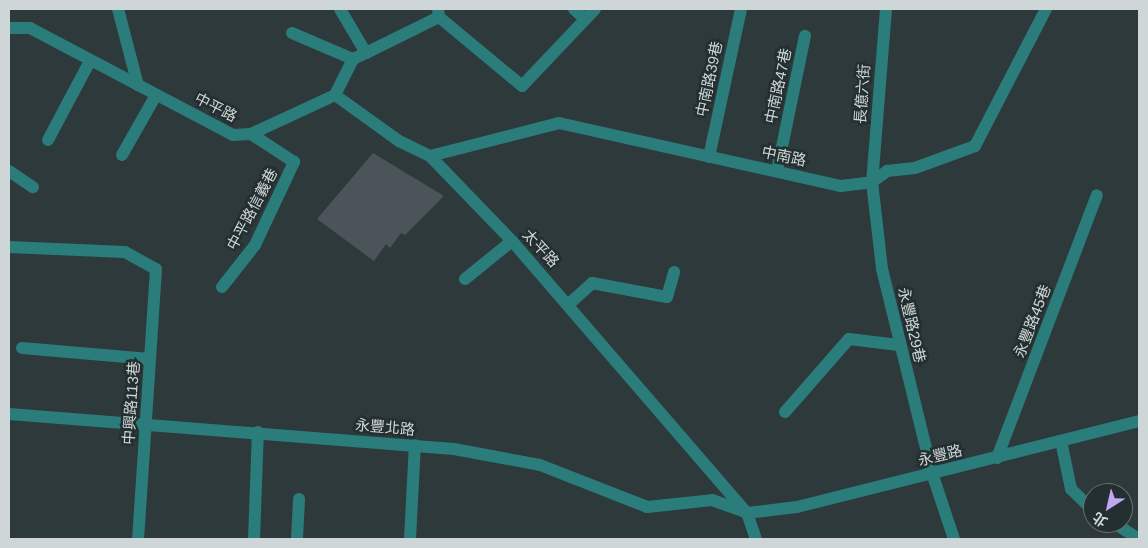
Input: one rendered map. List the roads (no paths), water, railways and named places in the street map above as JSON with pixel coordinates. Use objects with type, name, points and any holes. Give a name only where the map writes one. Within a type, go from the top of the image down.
[{"type":"street","points":[[118,9],[138,86]]},
{"type":"street","points":[[340,9],[366,53]]},
{"type":"street","points":[[574,9],[585,19]]},
{"type":"street","points":[[335,95],[353,59],[439,13],[522,86],[595,9]]},
{"type":"street","name":"中南路39巷","points":[[709,157],[741,9]]},
{"type":"street","name":"長億六街","points":[[872,182],[886,9]]},
{"type":"street","name":"中南路","points":[[430,156],[559,123],[841,186],[872,182],[887,171],[915,168],[975,146],[1046,9]]},
{"type":"street","name":"中平路","points":[[9,28],[30,28],[234,135],[251,134],[335,95]]},
{"type":"street","points":[[292,33],[353,59]]},
{"type":"street","name":"中南路47巷","points":[[777,171],[806,36]]},
{"type":"street","points":[[48,140],[90,61]]},
{"type":"street","points":[[122,155],[156,95]]},
{"type":"street","name":"太平路","points":[[335,95],[399,141],[430,156],[512,241],[570,303],[747,513],[756,539]]},
{"type":"street","name":"中平路信義巷","points":[[222,287],[255,245],[294,162],[251,134]]},
{"type":"street","points":[[9,171],[34,187]]},
{"type":"street","name":"永豐路29巷","points":[[872,182],[882,269],[899,345],[932,474],[954,539]]},
{"type":"street","name":"永豐路45巷","points":[[997,458],[1097,195]]},
{"type":"street","points":[[465,279],[512,241]]},
{"type":"street","name":"中興路113巷","points":[[9,247],[125,252],[156,269],[138,539]]},
{"type":"street","points":[[570,303],[592,284],[667,297],[674,272]]},
{"type":"street","points":[[785,412],[849,340],[899,345]]},
{"type":"street","points":[[22,348],[150,359]]},
{"type":"street","name":"永豐北路","points":[[9,414],[415,445],[540,466],[647,507],[712,500],[747,513]]},
{"type":"street","name":"永豐路","points":[[747,513],[797,507],[1139,421]]},
{"type":"street","points":[[254,539],[258,432]]},
{"type":"street","points":[[1061,441],[1071,489],[1083,500]]},
{"type":"street","points":[[410,539],[415,445]]},
{"type":"street","points":[[297,539],[299,499]]}]
